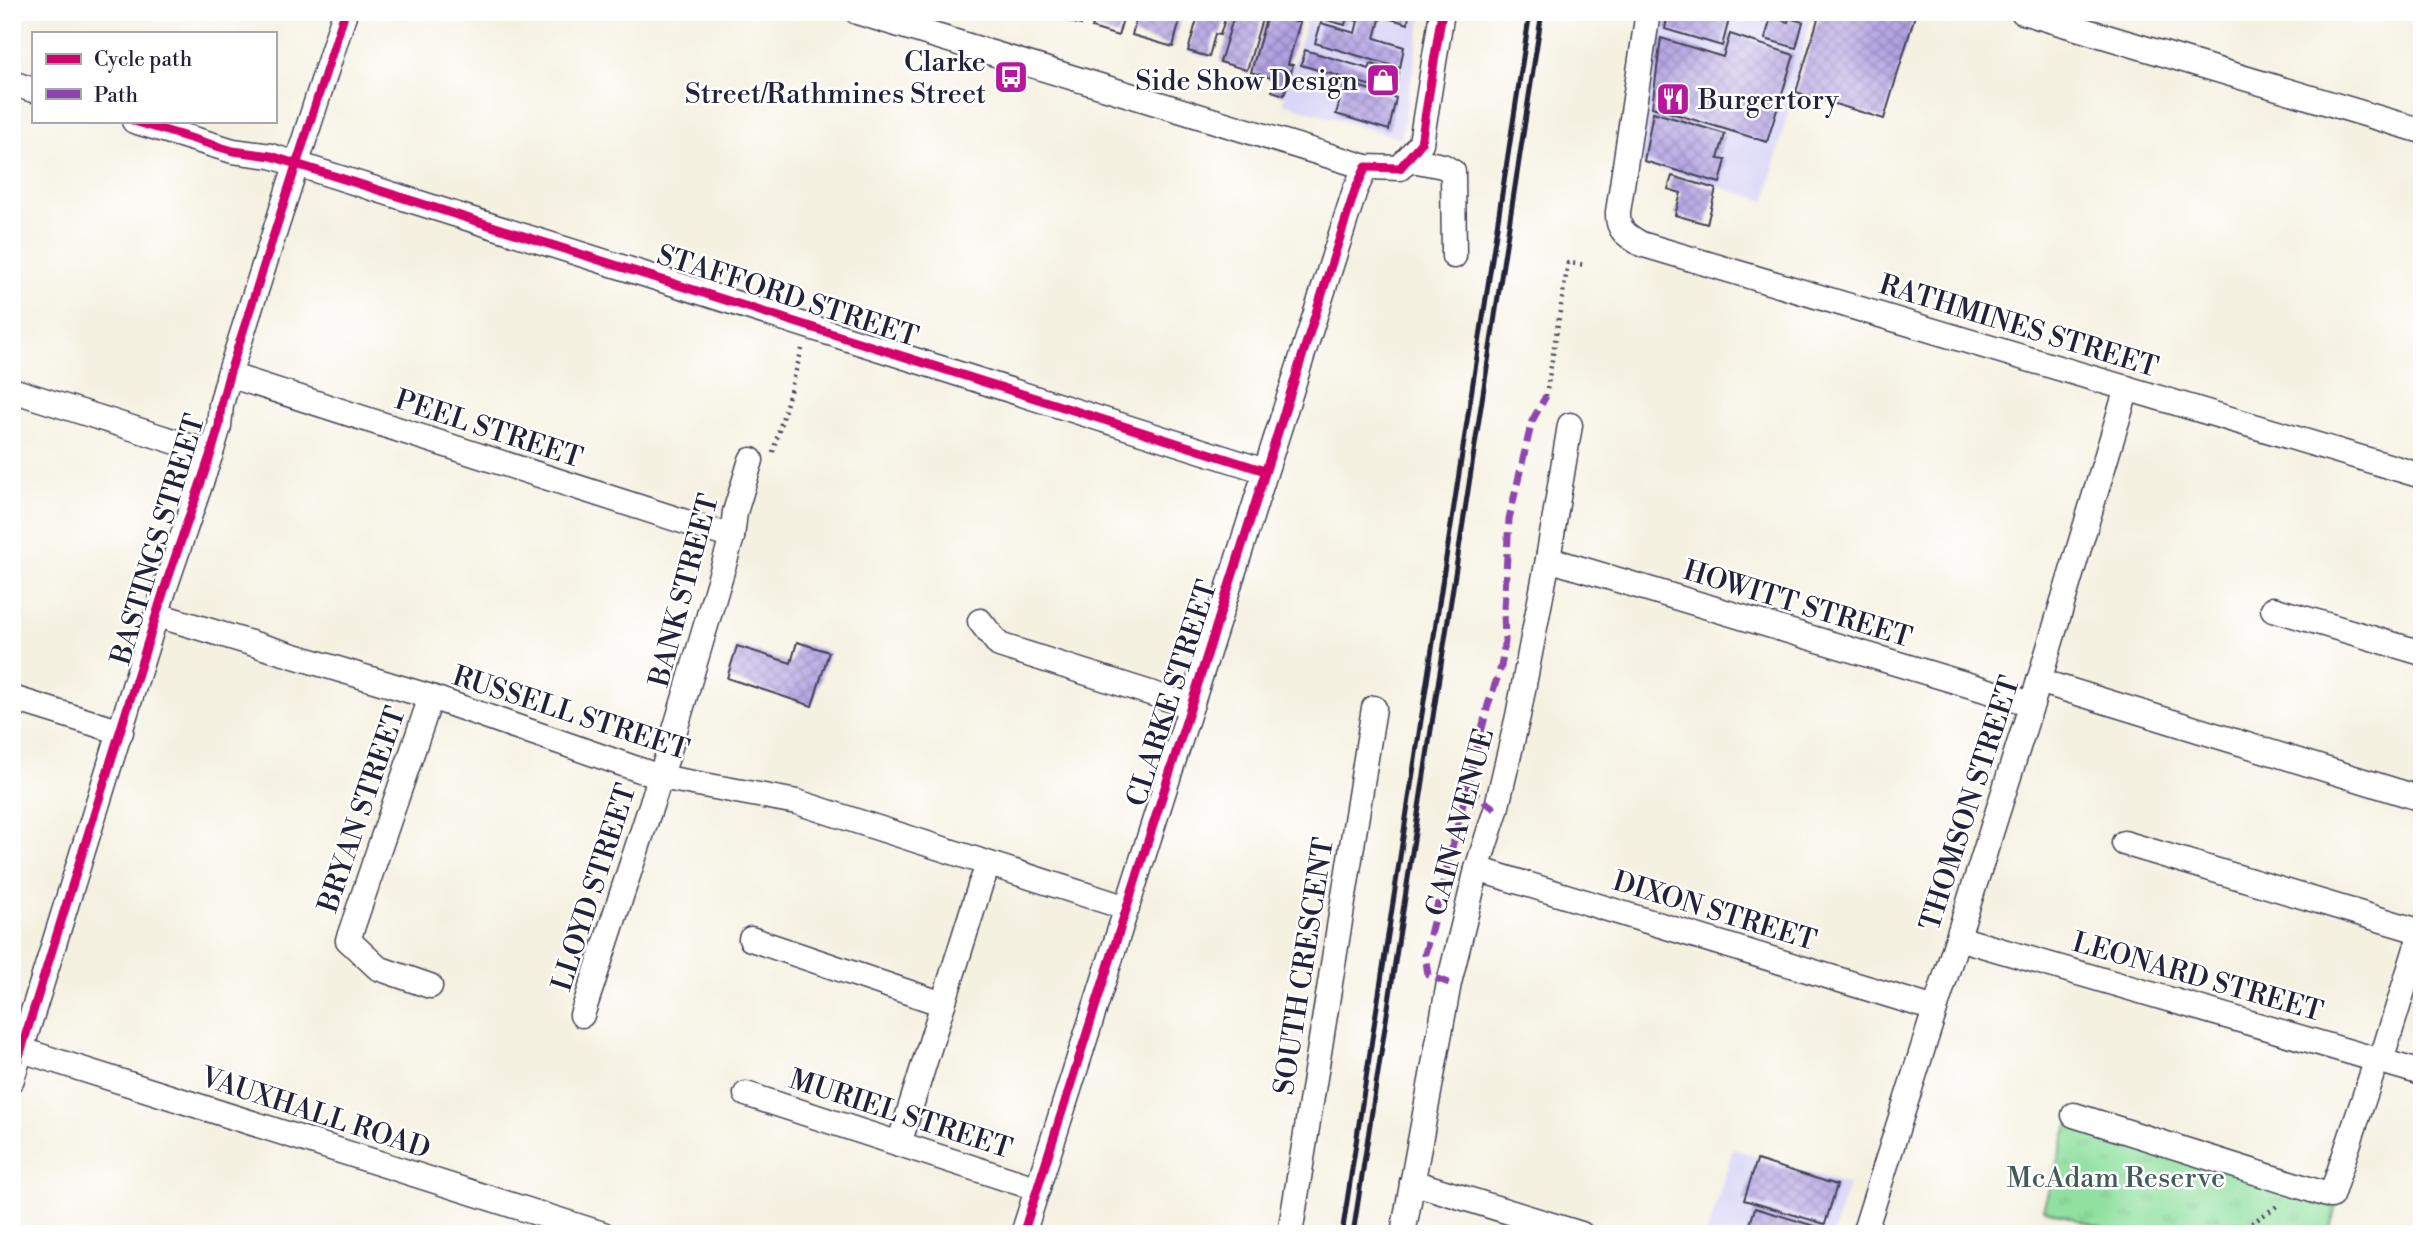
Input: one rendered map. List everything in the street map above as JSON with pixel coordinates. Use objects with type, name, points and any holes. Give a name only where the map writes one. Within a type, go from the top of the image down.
[{"type":"street","name":"BASTINGS STREET","points":[[12,1079],[17,1048],[211,453],[229,375],[345,12]]},
{"type":"street","points":[[857,12],[1366,167],[1404,164],[1443,166],[1453,172],[1454,256]]},
{"type":"street","points":[[1404,164],[1421,143],[1441,12]]},
{"type":"street","name":"RATHMINES STREET","points":[[1648,12],[1618,212],[1622,233],[1641,244],[2422,476]]},
{"type":"street","points":[[2022,12],[2422,131]]},
{"type":"street","points":[[12,83],[32,90]]},
{"type":"street","name":"STAFFORD STREET","points":[[137,122],[233,151],[271,156],[295,171],[1265,471]]},
{"type":"street","name":"CLARKE STREET","points":[[1023,1234],[1355,190],[1366,167]]},
{"type":"street","name":"PEEL STREET","points":[[229,375],[732,537]]},
{"type":"street","name":"THOMSON STREET","points":[[1864,1234],[2035,692],[2127,388]]},
{"type":"street","points":[[12,390],[211,453]]},
{"type":"street","name":"CAIN AVENUE","points":[[1403,1234],[1449,983],[1477,869],[1496,810],[1518,716],[1570,425]]},
{"type":"street","name":"BANK STREET","points":[[660,777],[732,537],[734,512],[761,458]]},
{"type":"street","name":"HOWITT STREET","points":[[1548,559],[2422,799]]},
{"type":"street","points":[[2273,609],[2422,653]]},
{"type":"street","name":"RUSSELL STREET","points":[[157,615],[431,697],[660,777],[797,802],[1127,908]]},
{"type":"street","points":[[980,621],[999,645],[1191,706]]},
{"type":"street","name":"BRYAN STREET","points":[[430,986],[378,968],[348,940],[431,697]]},
{"type":"street","points":[[12,698],[121,732]]},
{"type":"street","name":"SOUTH CRESCENT","points":[[1290,1234],[1374,708]]},
{"type":"street","name":"LLOYD STREET","points":[[582,1015],[660,777]]},
{"type":"street","points":[[2074,1115],[2331,1196],[2422,931],[2124,843]]},
{"type":"street","points":[[899,1144],[979,886],[989,864]]},
{"type":"street","name":"DIXON STREET","points":[[1477,869],[1935,1009]]},
{"type":"street","name":"LEONARD STREET","points":[[1958,938],[2422,1073]]},
{"type":"street","points":[[751,939],[943,1004]]},
{"type":"street","name":"VAUXHALL ROAD","points":[[17,1048],[603,1234]]},
{"type":"street","name":"MURIEL STREET","points":[[746,1094],[1038,1189]]},
{"type":"street","points":[[1412,1182],[1581,1234]]},
{"type":"path","points":[[1546,396],[1568,263],[1586,265]]},
{"type":"path","points":[[761,458],[802,349]]},
{"type":"path","points":[[2244,1234],[2249,1224],[2290,1201],[2305,1188]]},
{"type":"shaded area","points":[[1309,12],[1423,12],[1401,139],[1283,103]]},
{"type":"shaded area","points":[[1658,12],[1812,12],[1766,201],[1636,162]]},
{"type":"shaded area","points":[[1733,1149],[1848,1185],[1833,1234],[1707,1234]]},
{"type":"green space","name":"McAdam Reserve","points":[[2073,1108],[2341,1191],[2328,1234],[2122,1234],[2043,1209]]},
{"type":"building","points":[[1063,12],[1085,12],[1081,25],[1061,19]]},
{"type":"building","points":[[1097,12],[1125,12],[1118,36],[1092,28]]},
{"type":"building","points":[[1138,12],[1182,12],[1173,47],[1132,35]]},
{"type":"building","points":[[1199,12],[1227,12],[1220,35],[1215,34],[1209,57],[1188,51]]},
{"type":"building","points":[[1235,12],[1264,12],[1247,70],[1220,62]]},
{"type":"building","points":[[1268,12],[1298,12],[1295,22],[1300,22],[1288,64],[1293,65],[1284,95],[1272,91],[1275,79],[1251,72]]},
{"type":"building","points":[[1313,12],[1348,12],[1361,16],[1362,12],[1409,12],[1408,24],[1381,16],[1375,38],[1404,47],[1400,68],[1315,43],[1321,23],[1355,33],[1358,21],[1347,18],[1345,25],[1312,16]]},
{"type":"building","points":[[1668,12],[1731,12],[1722,46],[1665,29]]},
{"type":"building","points":[[1820,12],[1916,12],[1884,119],[1796,92]]},
{"type":"building","points":[[1771,17],[1788,22],[1789,18],[1803,22],[1796,48],[1765,39]]},
{"type":"building","points":[[1730,34],[1794,55],[1767,142],[1652,107],[1661,38],[1723,57]]},
{"type":"building","points":[[1305,50],[1369,69],[1371,64],[1399,72],[1395,93],[1301,65]]},
{"type":"building","points":[[1345,82],[1396,98],[1389,130],[1336,114]]},
{"type":"building","points":[[1653,112],[1725,134],[1718,159],[1726,160],[1720,183],[1644,161]]},
{"type":"building","points":[[1672,176],[1716,189],[1707,224],[1675,215],[1681,193],[1668,189]]},
{"type":"building","points":[[797,642],[829,652],[812,706],[727,678],[737,646],[791,663]]},
{"type":"building","points":[[1757,1160],[1837,1185],[1825,1224],[1744,1200]]},
{"type":"building","points":[[1755,1208],[1824,1229],[1822,1234],[1747,1234]]},
{"type":"railway","points":[[1342,1234],[1530,12]]},
{"type":"railway","points":[[1353,1234],[1542,12]]},
{"type":"marked path","points":[[1449,983],[1428,975],[1425,954],[1488,705],[1501,667],[1505,641],[1509,519],[1532,421],[1546,396]]},
{"type":"marked path","points":[[1467,788],[1496,810]]},
{"type":"cycle path","points":[[12,1079],[164,590],[211,453],[229,375],[345,12]]},
{"type":"cycle path","points":[[1023,1234],[1355,190],[1366,167],[1400,168],[1421,143],[1442,12]]},
{"type":"cycle path","points":[[137,122],[233,151],[271,156],[1265,471]]},
{"type":"place","name":"Clarke Street/Rathmines Street","points":[[1011,77]]},
{"type":"place","name":"Side Show Design","points":[[1383,80]]},
{"type":"place","name":"Burgertory","points":[[1673,99]]}]
